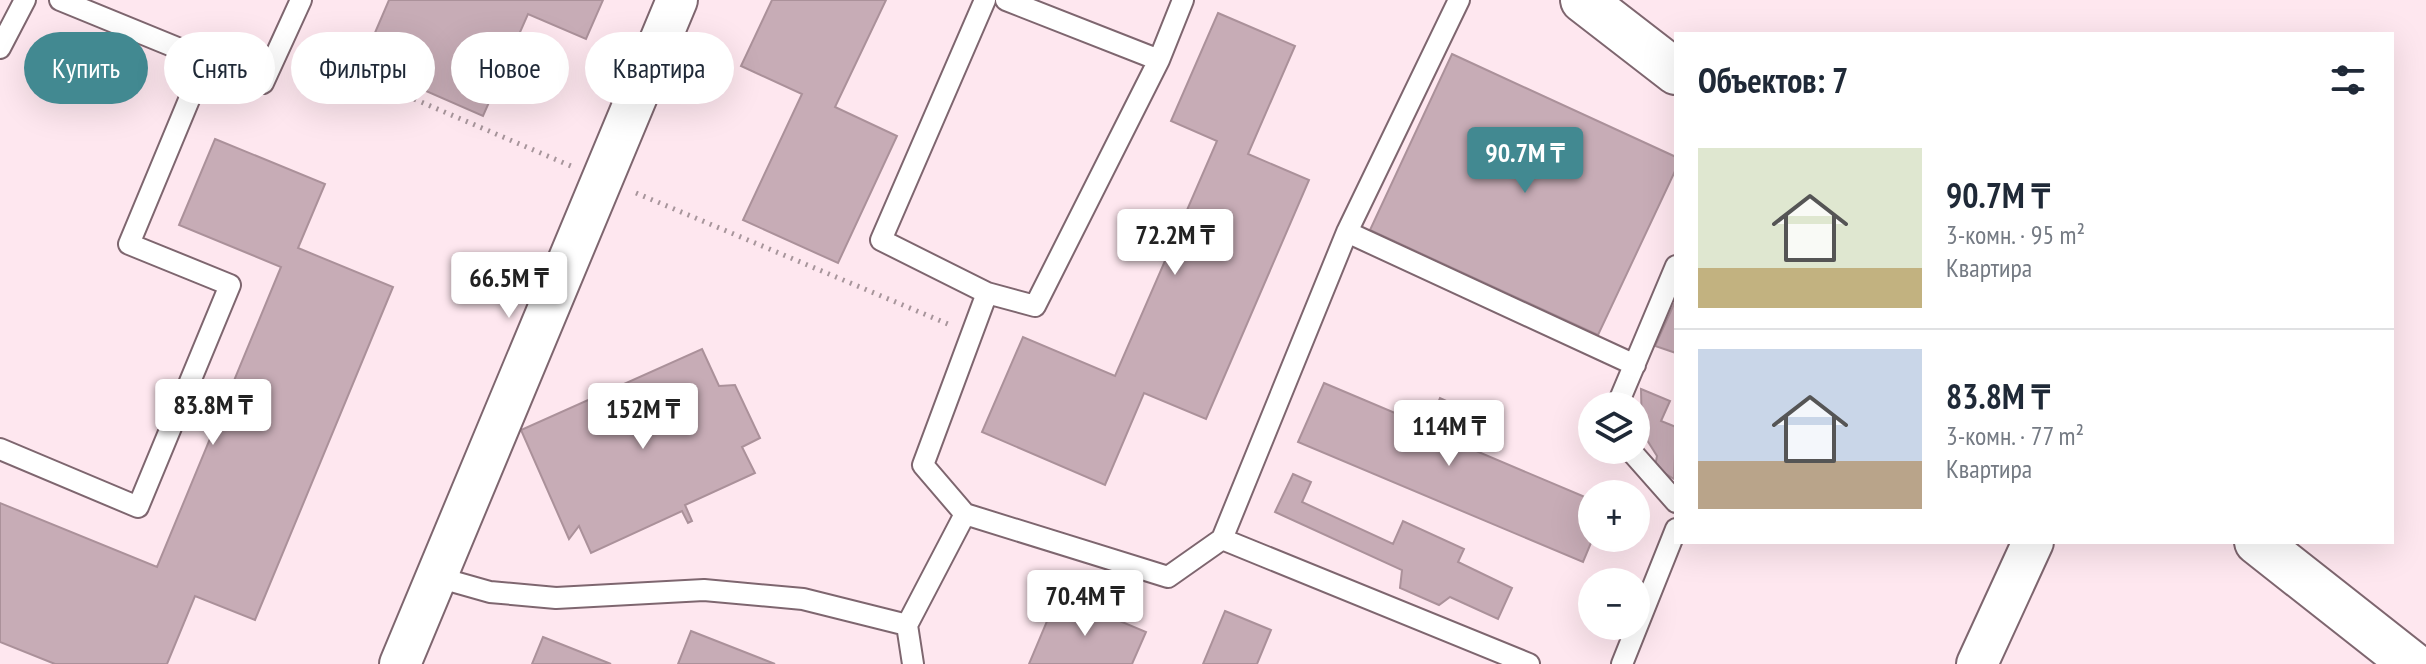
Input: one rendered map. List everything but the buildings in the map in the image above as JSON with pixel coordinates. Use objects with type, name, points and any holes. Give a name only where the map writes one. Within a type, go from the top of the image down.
[{"type":"street","points":[[400,664],[677,0]]},
{"type":"street","points":[[1583,0],[1674,70]]},
{"type":"street","points":[[1977,664],[2032,544]]},
{"type":"street","points":[[2260,544],[2412,664]]},
{"type":"lane","points":[[0,48],[25,0]]},
{"type":"lane","points":[[60,0],[164,42]]},
{"type":"lane","points":[[275,57],[301,0]]},
{"type":"lane","points":[[985,0],[881,240],[987,293],[1035,306],[1159,60],[1183,0]]},
{"type":"lane","points":[[1006,0],[1159,60]]},
{"type":"lane","points":[[987,293],[923,465],[965,514],[1168,577],[1222,539],[1347,232],[1459,0]]},
{"type":"lane","points":[[0,449],[138,507],[230,285],[129,244],[187,104]]},
{"type":"lane","points":[[1347,232],[1635,365]]},
{"type":"lane","points":[[1623,392],[1674,271]]},
{"type":"lane","points":[[1642,464],[1674,500]]},
{"type":"lane","points":[[913,664],[907,625],[965,514]]},
{"type":"lane","points":[[1622,664],[1674,534]]},
{"type":"lane","points":[[1222,539],[1529,664]]},
{"type":"lane","points":[[437,577],[490,592],[556,598],[704,590],[803,599],[907,625]]}]
